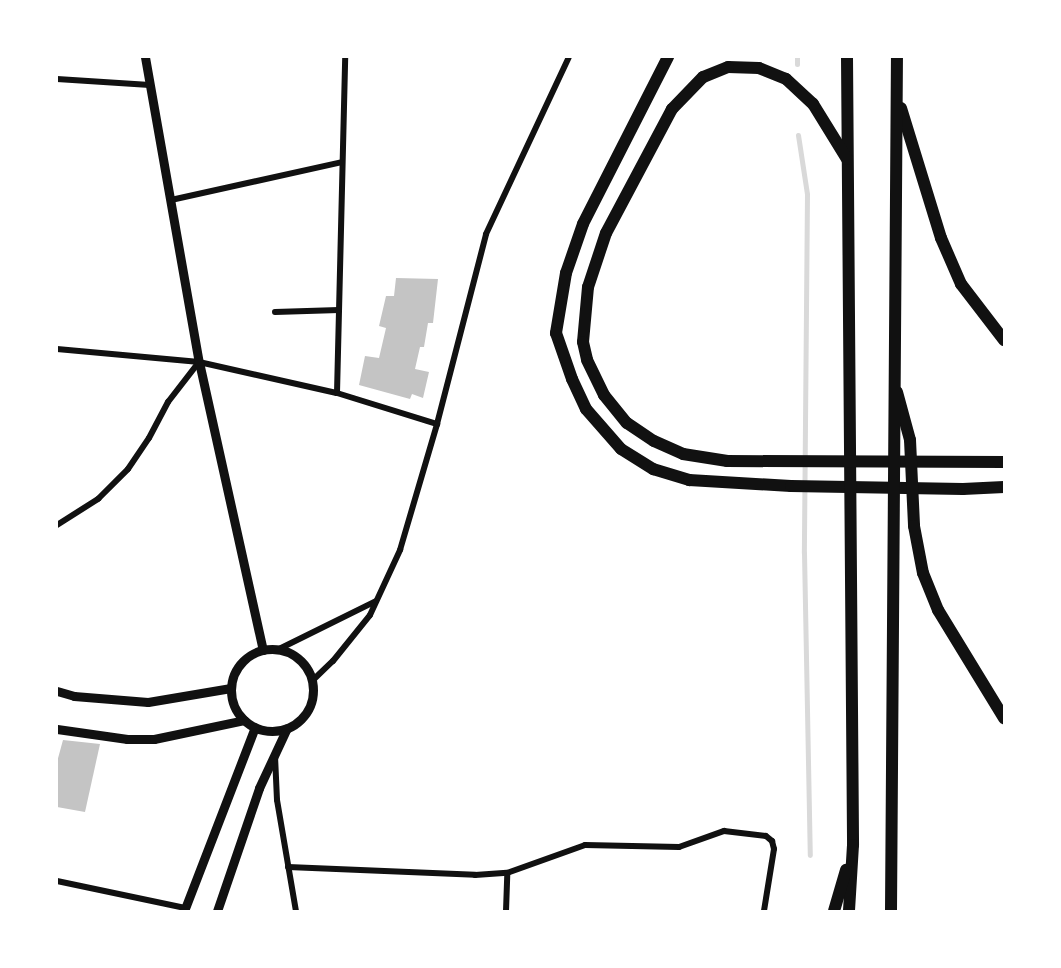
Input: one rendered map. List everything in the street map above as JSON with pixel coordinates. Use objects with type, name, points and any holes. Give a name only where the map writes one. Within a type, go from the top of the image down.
[{"type":"highway","points":[[668,57],[583,224],[566,273],[556,333],[572,379],[586,409],[621,449],[653,469],[689,480],[791,486],[963,489],[1004,487]]},
{"type":"highway","points":[[847,57],[853,846],[849,911]]},
{"type":"highway","points":[[891,911],[897,57]]},
{"type":"highway","points":[[847,159],[813,104],[786,79],[759,68],[728,67],[703,76],[672,109],[606,233],[588,286],[583,322],[587,360],[604,395],[627,423],[654,441],[683,454],[727,461],[778,463],[1004,462]]},
{"type":"highway","points":[[897,96],[941,238],[961,284],[1004,340]]},
{"type":"highway","points":[[893,375],[910,440],[914,526],[923,573],[938,610],[1004,718]]},
{"type":"highway","points":[[834,911],[853,846]]},
{"type":"street","points":[[145,57],[199,362],[263,650]]},
{"type":"street","points":[[337,393],[345,57]]},
{"type":"street","points":[[312,681],[364,623],[400,550],[437,424],[486,234],[569,57]]},
{"type":"street","points":[[57,79],[150,85]]},
{"type":"street","points":[[171,200],[342,162]]},
{"type":"street","points":[[275,312],[339,310]]},
{"type":"street","points":[[57,349],[199,362],[337,393],[437,424]]},
{"type":"street","points":[[57,525],[98,499],[128,469],[149,438],[168,402],[199,362]]},
{"type":"street","points":[[279,649],[294,655],[306,666],[312,681],[313,695],[308,709],[299,720],[287,728],[271,731],[255,727],[244,720],[234,706],[231,688],[240,664],[263,650],[279,649],[376,601]]},
{"type":"street","points":[[57,691],[74,696],[148,702],[231,688]]},
{"type":"street","points":[[57,729],[127,739],[154,739],[244,720]]},
{"type":"street","points":[[57,881],[184,909],[255,727]]},
{"type":"street","points":[[217,911],[259,788],[287,728]]},
{"type":"street","points":[[275,753],[277,800],[296,911]]},
{"type":"street","points":[[288,867],[475,875],[507,873],[585,845],[679,847],[724,831],[766,836],[772,841],[774,849],[764,911]]},
{"type":"street","points":[[506,911],[507,873]]},
{"type":"building","points":[[396,278],[438,279],[433,323],[428,323],[424,347],[420,347],[415,369],[429,372],[423,398],[412,394],[410,399],[359,385],[365,356],[379,358],[386,328],[379,326],[386,296],[394,296]]},
{"type":"building","points":[[63,740],[100,744],[85,812],[57,807],[57,762]]},
{"type":"waterway","points":[[797,57],[797,64]]},
{"type":"waterway","points":[[798,135],[807,194],[804,553],[810,855]]}]
